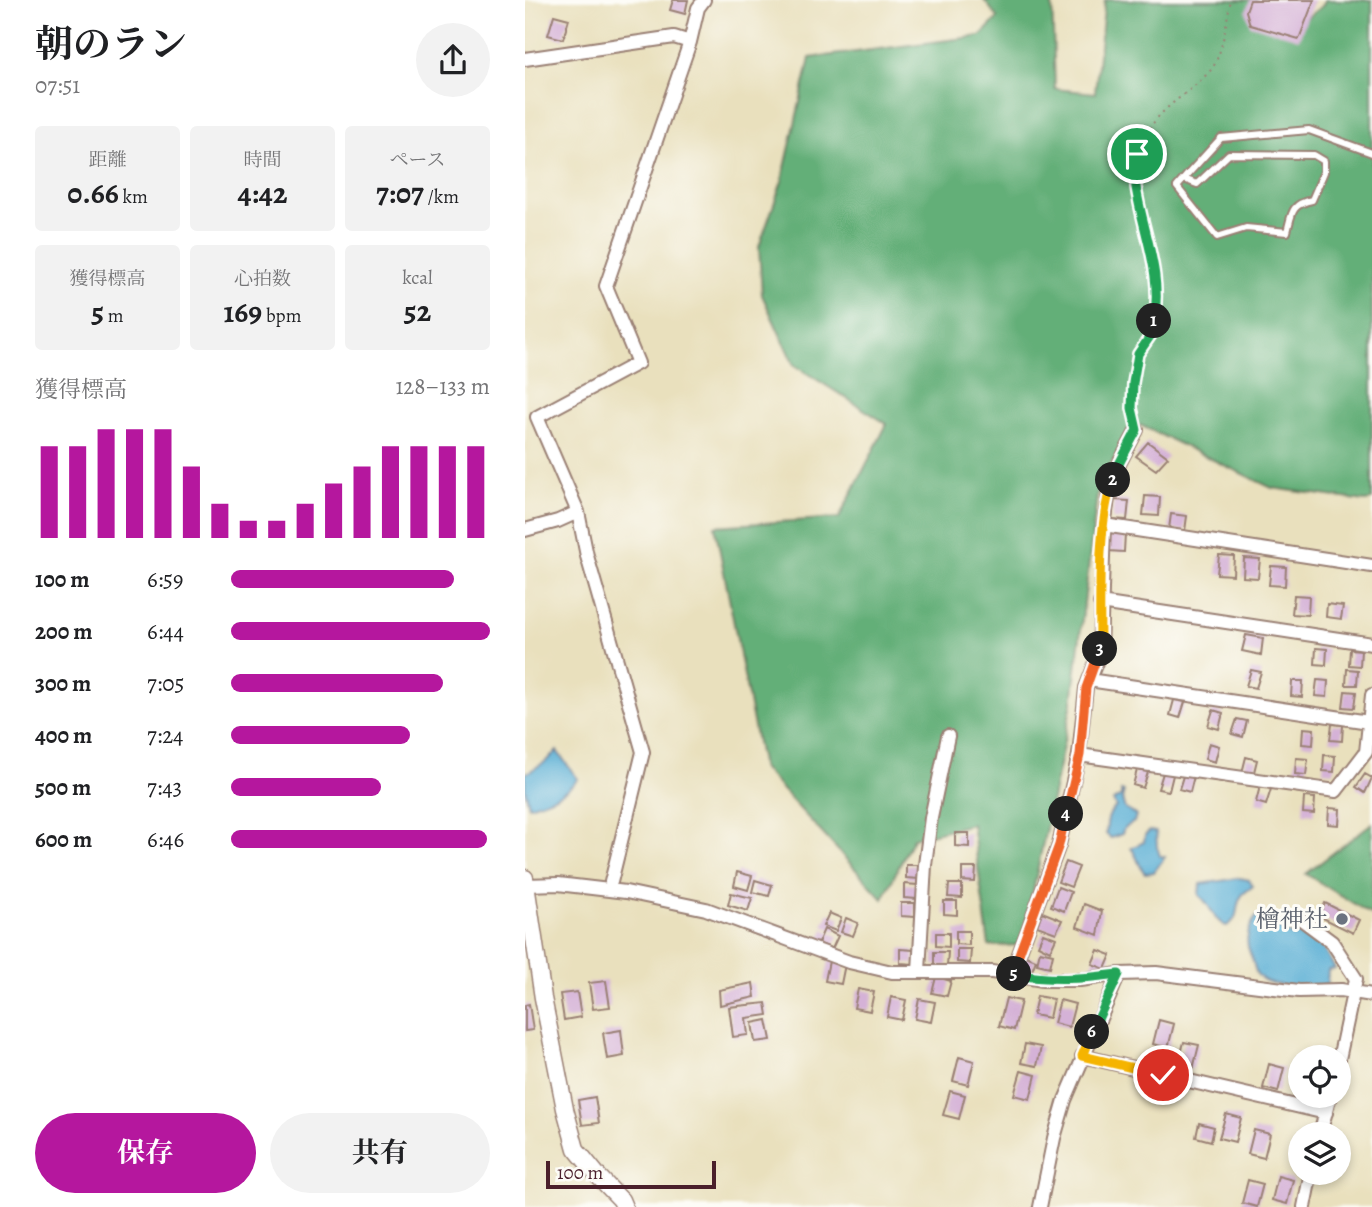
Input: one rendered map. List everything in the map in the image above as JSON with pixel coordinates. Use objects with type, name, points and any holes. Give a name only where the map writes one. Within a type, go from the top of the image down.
[{"type":"street","points":[[611,882],[643,752],[587,555],[578,512],[537,416],[638,363],[606,286],[690,42],[698,8],[704,0]]},
{"type":"street","points":[[525,59],[674,37],[690,42]]},
{"type":"street","points":[[1012,973],[1059,845],[1080,755],[1089,680],[1100,652],[1104,525],[1109,492],[1120,462],[1137,430]]},
{"type":"street","points":[[525,530],[578,512]]},
{"type":"street","points":[[1104,525],[1372,566]]},
{"type":"street","points":[[1100,603],[1372,644]]},
{"type":"street","points":[[1089,680],[1369,722]]},
{"type":"street","points":[[1080,755],[1336,791],[1366,752],[1372,695]]},
{"type":"street","points":[[919,971],[925,865],[948,736]]},
{"type":"street","points":[[624,1207],[621,1200],[576,1149],[565,1109],[543,998],[526,882],[626,892],[706,909],[849,962],[892,972],[1012,973],[1043,980],[1156,974],[1299,991],[1341,990],[1372,995]]},
{"type":"street","points":[[1301,919],[1332,942],[1356,979],[1342,1045]]},
{"type":"street","points":[[1040,1207],[1054,1138],[1082,1056],[1119,974]]},
{"type":"street","points":[[1082,1056],[1326,1113]]},
{"type":"street","points":[[1323,1122],[1327,1108]]},
{"type":"street","points":[[1304,1207],[1308,1185]]},
{"type":"lane","points":[[1184,179],[1196,184],[1229,154],[1314,155],[1324,161],[1324,172],[1312,200],[1299,202],[1293,210],[1287,232],[1247,228],[1217,237],[1178,187],[1184,179],[1221,138],[1309,130],[1372,153]]},
{"type":"path","points":[[1137,430],[1132,408],[1133,383],[1138,354],[1151,335],[1158,300],[1154,266],[1136,184],[1137,154],[1149,127],[1168,106],[1211,70],[1221,49],[1231,0]]},
{"type":"green space","points":[[984,0],[1052,0],[1055,89],[1095,93],[1105,0],[1257,0],[1297,25],[1323,5],[1325,0],[1372,0],[1372,500],[1272,488],[1140,425],[1099,480],[1072,702],[1022,945],[989,946],[972,824],[913,838],[883,899],[762,768],[715,526],[839,518],[887,424],[794,365],[762,295],[759,247],[782,181],[810,58],[980,36],[998,18]]},
{"type":"green space","points":[[1372,823],[1372,915],[1306,874]]},
{"type":"water","points":[[557,751],[578,779],[562,793],[529,806],[525,774]]},
{"type":"water","points":[[1121,791],[1124,792],[1122,799],[1125,809],[1136,815],[1134,822],[1124,828],[1122,834],[1111,838],[1106,834],[1107,822],[1116,807],[1113,801],[1121,796]]},
{"type":"water","points":[[1150,831],[1156,832],[1160,856],[1165,857],[1154,872],[1145,873],[1131,848],[1144,842],[1145,835]]},
{"type":"water","points":[[1240,878],[1249,880],[1253,886],[1240,898],[1234,920],[1226,926],[1199,895],[1200,884]]},
{"type":"water","points":[[1257,916],[1264,916],[1268,923],[1291,935],[1295,936],[1298,929],[1303,936],[1324,949],[1335,969],[1328,970],[1327,985],[1279,985],[1262,979],[1257,974],[1247,943]]},
{"type":"building","points":[[673,0],[688,0],[685,14],[670,10]]},
{"type":"building","points":[[1250,0],[1314,0],[1299,39],[1250,25],[1246,11]]},
{"type":"building","points":[[554,15],[569,19],[563,39],[548,35]]},
{"type":"building","points":[[1148,442],[1168,457],[1156,470],[1136,456]]},
{"type":"building","points":[[1145,496],[1160,497],[1159,516],[1143,515]]},
{"type":"building","points":[[1114,500],[1129,501],[1127,520],[1112,519]]},
{"type":"building","points":[[1171,514],[1187,516],[1185,531],[1169,529]]},
{"type":"building","points":[[1110,532],[1125,533],[1124,552],[1108,551]]},
{"type":"building","points":[[1219,555],[1234,556],[1233,575],[1217,574]]},
{"type":"building","points":[[1244,558],[1260,559],[1258,578],[1243,577]]},
{"type":"building","points":[[1271,566],[1286,567],[1285,586],[1269,585]]},
{"type":"building","points":[[1294,595],[1309,596],[1308,615],[1292,614]]},
{"type":"building","points":[[1327,604],[1343,606],[1341,619],[1326,617]]},
{"type":"building","points":[[1246,635],[1263,638],[1261,655],[1242,651]]},
{"type":"building","points":[[1316,648],[1327,649],[1326,665],[1315,664]]},
{"type":"building","points":[[1350,649],[1361,650],[1360,666],[1349,665]]},
{"type":"building","points":[[1347,669],[1358,670],[1357,685],[1346,685]]},
{"type":"building","points":[[1251,670],[1261,672],[1256,688],[1246,686]]},
{"type":"building","points":[[1317,680],[1328,681],[1327,697],[1315,696]]},
{"type":"building","points":[[1292,681],[1303,681],[1302,697],[1291,696]]},
{"type":"building","points":[[1345,691],[1356,692],[1354,708],[1343,707]]},
{"type":"building","points":[[1174,700],[1185,702],[1180,718],[1170,715]]},
{"type":"building","points":[[1213,710],[1223,713],[1219,729],[1208,726]]},
{"type":"building","points":[[1237,719],[1247,721],[1243,737],[1232,734]]},
{"type":"building","points":[[1332,724],[1343,725],[1342,741],[1330,740]]},
{"type":"building","points":[[1303,728],[1314,729],[1313,745],[1302,744]]},
{"type":"building","points":[[1209,743],[1219,746],[1215,762],[1205,759]]},
{"type":"building","points":[[1324,755],[1335,756],[1334,772],[1323,771]]},
{"type":"building","points":[[1246,757],[1257,760],[1253,776],[1242,773]]},
{"type":"building","points":[[1296,758],[1308,759],[1306,775],[1295,774]]},
{"type":"building","points":[[1137,770],[1148,772],[1143,788],[1133,785]]},
{"type":"building","points":[[1163,773],[1173,775],[1169,791],[1158,789]]},
{"type":"building","points":[[1184,773],[1194,776],[1190,792],[1179,789]]},
{"type":"building","points":[[1365,774],[1372,778],[1365,793],[1356,787]]},
{"type":"building","points":[[1260,786],[1271,789],[1266,805],[1256,802]]},
{"type":"building","points":[[1304,797],[1315,798],[1314,814],[1303,813]]},
{"type":"building","points":[[1329,808],[1340,809],[1339,825],[1328,824]]},
{"type":"building","points":[[955,833],[969,833],[969,847],[955,846]]},
{"type":"building","points":[[1066,862],[1079,867],[1071,887],[1058,882]]},
{"type":"building","points":[[906,865],[920,865],[919,879],[906,878]]},
{"type":"building","points":[[962,868],[976,868],[975,882],[962,881]]},
{"type":"building","points":[[737,872],[752,876],[748,890],[734,886]]},
{"type":"building","points":[[755,880],[772,885],[769,896],[752,892]]},
{"type":"building","points":[[904,884],[918,885],[917,899],[904,898]]},
{"type":"building","points":[[949,884],[962,884],[962,898],[948,897]]},
{"type":"building","points":[[1058,887],[1071,892],[1064,911],[1051,906]]},
{"type":"building","points":[[731,893],[752,898],[748,911],[728,905]]},
{"type":"building","points":[[944,901],[957,901],[957,915],[944,914]]},
{"type":"building","points":[[901,903],[915,903],[915,917],[901,916]]},
{"type":"building","points":[[1325,903],[1359,920],[1353,933],[1319,916]]},
{"type":"building","points":[[1084,904],[1102,911],[1098,935],[1077,927]]},
{"type":"building","points":[[1042,912],[1062,920],[1056,933],[1037,926]]},
{"type":"building","points":[[829,913],[841,918],[836,931],[823,926]]},
{"type":"building","points":[[846,918],[858,923],[853,936],[841,932]]},
{"type":"building","points":[[824,929],[838,936],[832,949],[818,943]]},
{"type":"building","points":[[956,931],[969,931],[969,945],[956,944]]},
{"type":"building","points":[[936,933],[949,933],[949,947],[936,946]]},
{"type":"building","points":[[1043,933],[1056,938],[1050,951],[1038,945]]},
{"type":"building","points":[[900,949],[914,950],[914,964],[900,963]]},
{"type":"building","points":[[957,949],[971,949],[970,963],[957,962]]},
{"type":"building","points":[[1098,950],[1111,955],[1105,969],[1092,964]]},
{"type":"building","points":[[1040,951],[1053,954],[1050,967],[1037,964]]},
{"type":"building","points":[[934,952],[948,952],[947,966],[934,965]]},
{"type":"building","points":[[1023,955],[1036,960],[1031,973],[1019,967]]},
{"type":"building","points":[[829,961],[845,964],[841,984],[825,981]]},
{"type":"building","points":[[936,977],[951,981],[947,996],[932,993]]},
{"type":"building","points":[[606,981],[610,1007],[593,1009],[589,983]]},
{"type":"building","points":[[753,983],[755,997],[720,1005],[719,990]]},
{"type":"building","points":[[858,989],[874,992],[870,1011],[854,1008]]},
{"type":"building","points":[[577,992],[581,1017],[564,1020],[560,994]]},
{"type":"building","points":[[1037,996],[1053,999],[1049,1018],[1033,1015]]},
{"type":"building","points":[[891,997],[906,1000],[902,1020],[887,1017]]},
{"type":"building","points":[[1006,998],[1021,1001],[1014,1030],[999,1026]]},
{"type":"building","points":[[919,999],[935,1002],[931,1022],[915,1019]]},
{"type":"building","points":[[1060,1000],[1075,1004],[1069,1027],[1054,1023]]},
{"type":"building","points":[[766,1003],[768,1015],[746,1018],[748,1035],[733,1037],[729,1007]]},
{"type":"building","points":[[529,1004],[533,1030],[525,1031],[525,1005]]},
{"type":"building","points":[[767,1020],[771,1040],[755,1042],[752,1023]]},
{"type":"building","points":[[1159,1020],[1174,1024],[1168,1048],[1153,1044]]},
{"type":"building","points":[[621,1030],[624,1056],[607,1059],[603,1033]]},
{"type":"building","points":[[1184,1042],[1199,1045],[1193,1069],[1178,1065]]},
{"type":"building","points":[[1025,1044],[1041,1047],[1037,1066],[1021,1063]]},
{"type":"building","points":[[959,1057],[974,1061],[968,1085],[953,1081]]},
{"type":"building","points":[[1269,1064],[1284,1068],[1278,1092],[1263,1088]]},
{"type":"building","points":[[1021,1071],[1036,1075],[1030,1099],[1014,1095]]},
{"type":"building","points":[[950,1091],[965,1095],[959,1119],[943,1115]]},
{"type":"building","points":[[595,1097],[599,1123],[582,1125],[578,1100]]},
{"type":"building","points":[[1226,1114],[1241,1118],[1235,1142],[1219,1138]]},
{"type":"building","points":[[1199,1123],[1214,1127],[1211,1141],[1196,1137]]},
{"type":"building","points":[[1254,1130],[1270,1134],[1264,1158],[1248,1154]]},
{"type":"building","points":[[1278,1176],[1288,1179],[1288,1185],[1292,1185],[1287,1204],[1272,1200]]},
{"type":"building","points":[[1248,1180],[1263,1184],[1257,1207],[1242,1203]]},
{"type":"place","name":"檜神社","points":[[1342,919]]},
{"type":"route","points":[[1137,154],[1136,184],[1154,266],[1158,300],[1151,335],[1138,354],[1133,383],[1132,408],[1137,430],[1120,462],[1109,492],[1104,525],[1100,652],[1086,688],[1080,755],[1059,845],[1012,973],[1043,980],[1119,974],[1082,1056],[1163,1075]]}]
